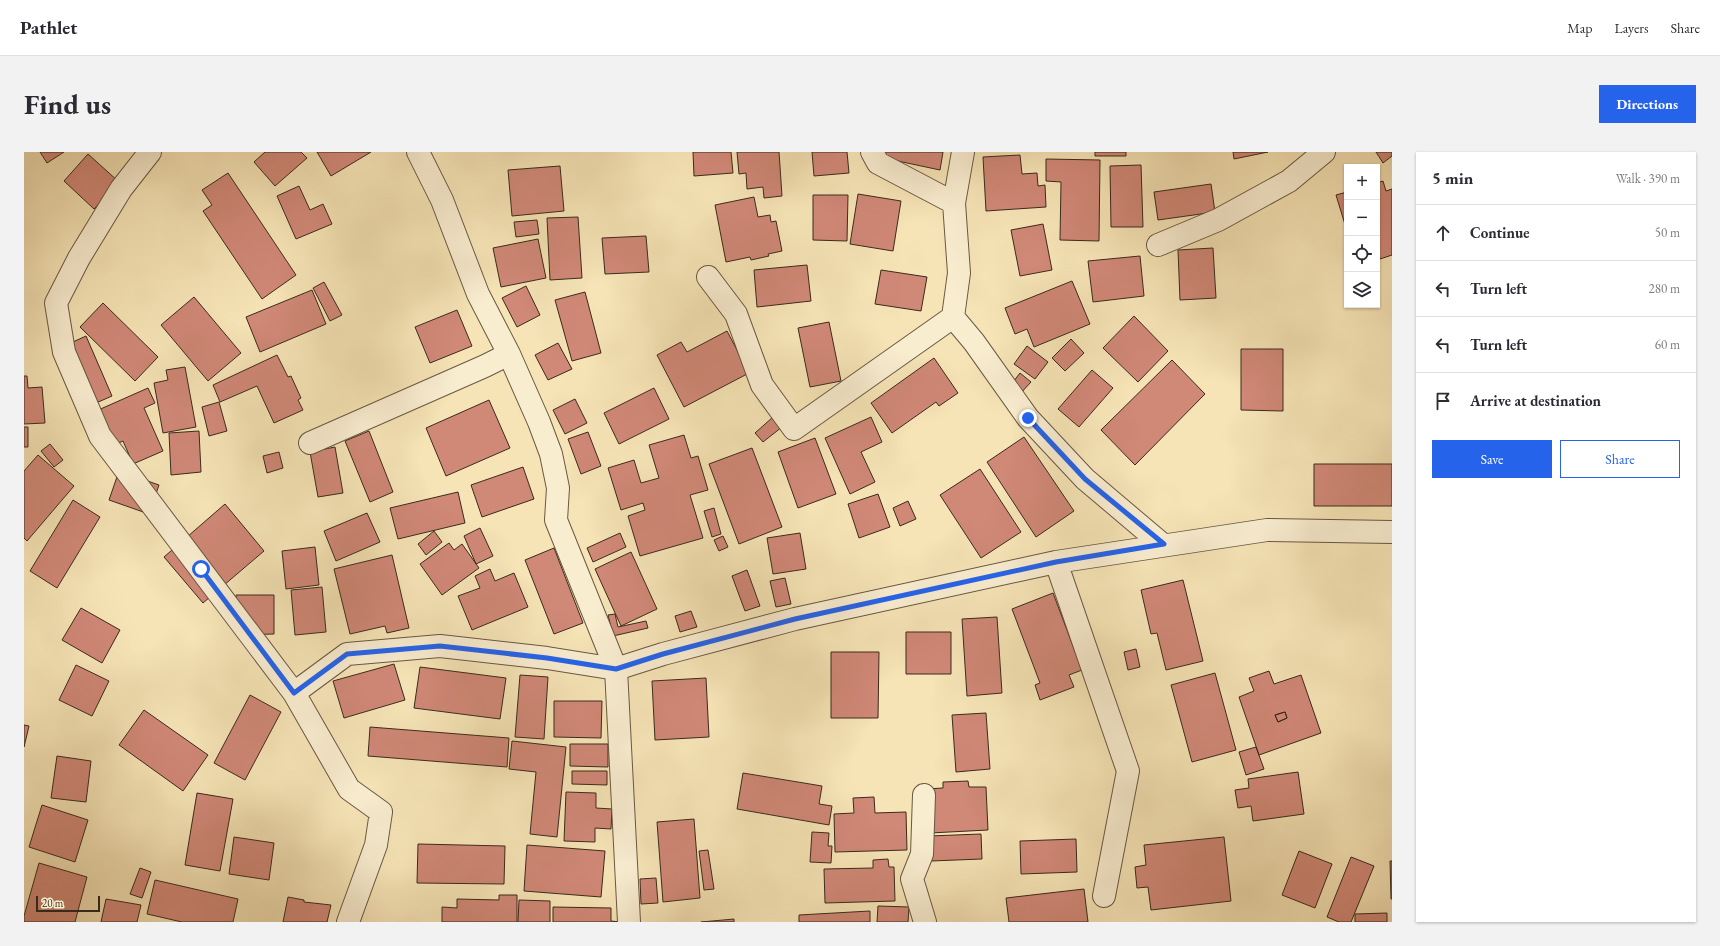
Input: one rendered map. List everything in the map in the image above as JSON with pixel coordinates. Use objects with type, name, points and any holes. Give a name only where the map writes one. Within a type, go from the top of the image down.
[{"type":"street","points":[[150,152],[120,189],[79,258],[56,303],[64,352],[100,436],[294,693],[349,789],[380,812],[376,845],[348,922]]},
{"type":"street","points":[[418,152],[442,200],[478,294],[509,354],[539,422],[551,454],[558,488],[556,520],[616,669],[629,922]]},
{"type":"street","points":[[872,152],[878,163],[954,203]]},
{"type":"street","points":[[708,277],[736,314],[762,385],[794,429],[953,317],[959,273],[954,203],[963,152]]},
{"type":"street","points":[[1158,245],[1218,220],[1289,181],[1324,152]]},
{"type":"street","points":[[953,317],[974,342],[1028,418],[1085,479],[1164,544]]},
{"type":"street","points":[[310,443],[509,354]]},
{"type":"street","points":[[294,693],[347,654],[440,646],[547,658],[616,669],[663,654],[795,619],[1056,562],[1164,544],[1267,530],[1392,532]]},
{"type":"street","points":[[1056,562],[1128,771],[1104,896]]},
{"type":"street","points":[[924,795],[922,854],[912,879],[925,922]]},
{"type":"building","points":[[40,152],[64,152],[47,163]]},
{"type":"building","points":[[265,152],[301,152],[307,158],[275,186],[254,162]]},
{"type":"building","points":[[317,152],[371,152],[331,176]]},
{"type":"building","points":[[693,152],[731,152],[733,173],[694,176]]},
{"type":"building","points":[[737,152],[779,152],[782,196],[764,198],[763,187],[747,189],[746,173],[739,174]]},
{"type":"building","points":[[812,152],[847,152],[849,173],[814,176]]},
{"type":"building","points":[[880,152],[943,152],[940,170],[879,157]]},
{"type":"building","points":[[1095,152],[1126,152],[1126,156],[1095,156]]},
{"type":"building","points":[[1233,152],[1268,152],[1234,159]]},
{"type":"building","points":[[1376,152],[1392,152],[1392,156],[1383,163]]},
{"type":"building","points":[[88,154],[119,182],[94,209],[64,181]]},
{"type":"building","points":[[1020,155],[1022,174],[1037,173],[1038,186],[1045,185],[1046,207],[986,211],[983,157]]},
{"type":"building","points":[[1046,159],[1100,160],[1099,241],[1060,240],[1061,182],[1046,181]]},
{"type":"building","points":[[1141,165],[1143,227],[1111,227],[1110,166]]},
{"type":"building","points":[[560,166],[564,211],[512,216],[508,170]]},
{"type":"building","points":[[228,173],[296,275],[262,299],[203,211],[212,205],[202,190]]},
{"type":"building","points":[[1383,181],[1386,191],[1392,189],[1392,255],[1380,259],[1380,200],[1380,182]]},
{"type":"building","points":[[1211,184],[1215,212],[1158,220],[1154,192]]},
{"type":"building","points":[[299,186],[310,210],[323,204],[332,224],[296,239],[277,196]]},
{"type":"building","points":[[1344,193],[1344,221],[1336,195]]},
{"type":"building","points":[[858,194],[901,201],[893,251],[850,244]]},
{"type":"building","points":[[813,195],[848,195],[847,241],[813,240]]},
{"type":"building","points":[[754,197],[758,217],[770,215],[771,222],[776,221],[782,251],[751,260],[750,257],[726,262],[715,205]]},
{"type":"building","points":[[578,217],[582,278],[550,280],[547,218]]},
{"type":"building","points":[[537,220],[539,234],[516,237],[514,222]]},
{"type":"building","points":[[1043,224],[1052,270],[1020,276],[1011,230]]},
{"type":"building","points":[[646,236],[649,272],[605,274],[602,238]]},
{"type":"building","points":[[538,239],[546,278],[501,287],[493,248]]},
{"type":"building","points":[[1213,248],[1216,298],[1180,300],[1178,250]]},
{"type":"building","points":[[1140,256],[1144,296],[1093,302],[1088,261]]},
{"type":"building","points":[[807,265],[811,301],[757,307],[754,270]]},
{"type":"building","points":[[881,270],[927,277],[921,311],[875,304]]},
{"type":"building","points":[[1072,281],[1090,324],[1034,347],[1027,329],[1015,334],[1005,308]]},
{"type":"building","points":[[324,282],[342,315],[330,321],[313,288]]},
{"type":"building","points":[[526,286],[540,315],[517,327],[502,298]]},
{"type":"building","points":[[312,290],[326,324],[260,352],[246,317]]},
{"type":"building","points":[[585,292],[601,353],[572,361],[555,300]]},
{"type":"building","points":[[194,297],[241,353],[208,381],[161,325]]},
{"type":"building","points":[[103,303],[158,357],[135,381],[80,327]]},
{"type":"building","points":[[457,310],[472,346],[430,363],[415,327]]},
{"type":"building","points":[[1134,316],[1168,351],[1138,382],[1103,348]]},
{"type":"building","points":[[829,322],[841,381],[810,387],[798,328]]},
{"type":"building","points":[[727,331],[749,373],[684,407],[657,355],[681,342],[687,352]]},
{"type":"building","points":[[86,336],[112,396],[80,410],[62,347]]},
{"type":"building","points":[[1071,339],[1084,353],[1065,371],[1052,358]]},
{"type":"building","points":[[558,343],[572,369],[548,380],[535,355]]},
{"type":"building","points":[[1027,346],[1048,362],[1035,379],[1014,364]]},
{"type":"building","points":[[1241,349],[1283,349],[1283,411],[1241,410]]},
{"type":"building","points":[[277,355],[288,377],[291,376],[301,398],[298,400],[303,410],[274,423],[257,386],[220,402],[213,385]]},
{"type":"building","points":[[934,358],[958,393],[939,406],[936,402],[892,433],[871,403]]},
{"type":"building","points":[[1172,360],[1205,394],[1135,465],[1101,430]]},
{"type":"building","points":[[185,367],[196,427],[163,433],[154,383],[168,380],[166,370]]},
{"type":"building","points":[[1092,370],[1113,388],[1079,427],[1058,409]]},
{"type":"building","points":[[1020,373],[1031,382],[1020,394],[1010,386]]},
{"type":"building","points":[[24,376],[27,376],[28,388],[42,387],[45,423],[24,424]]},
{"type":"building","points":[[148,388],[155,403],[144,408],[163,451],[133,464],[123,441],[102,450],[87,415]]},
{"type":"building","points":[[654,388],[669,419],[619,444],[604,413]]},
{"type":"building","points":[[575,399],[587,423],[565,434],[553,410]]},
{"type":"building","points":[[489,400],[510,448],[446,476],[426,428]]},
{"type":"building","points":[[219,402],[227,431],[209,436],[202,407]]},
{"type":"building","points":[[773,417],[782,427],[763,442],[755,433]]},
{"type":"building","points":[[871,417],[882,442],[861,452],[875,482],[850,494],[825,438]]},
{"type":"building","points":[[24,427],[28,427],[28,447],[24,447]]},
{"type":"building","points":[[199,431],[201,472],[171,475],[169,433]]},
{"type":"building","points":[[369,431],[393,492],[370,502],[345,441]]},
{"type":"building","points":[[588,432],[601,466],[581,474],[568,439]]},
{"type":"building","points":[[684,435],[691,458],[698,456],[708,490],[690,495],[703,538],[640,556],[628,516],[645,510],[643,503],[621,510],[608,468],[634,460],[641,483],[659,478],[649,445]]},
{"type":"building","points":[[1024,437],[1074,511],[1036,537],[987,462]]},
{"type":"building","points":[[815,438],[836,494],[798,508],[778,452]]},
{"type":"building","points":[[50,444],[63,460],[54,467],[41,451]]},
{"type":"building","points":[[335,447],[343,493],[318,497],[310,452]]},
{"type":"building","points":[[752,448],[782,527],[739,544],[709,464]]},
{"type":"building","points":[[279,452],[283,468],[267,473],[263,456]]},
{"type":"building","points":[[38,455],[74,486],[27,541],[24,538],[24,471]]},
{"type":"building","points":[[1314,464],[1392,464],[1392,506],[1314,506]]},
{"type":"building","points":[[523,467],[534,499],[482,517],[471,485]]},
{"type":"building","points":[[980,469],[1021,532],[981,558],[940,495]]},
{"type":"building","points":[[119,471],[159,485],[149,514],[109,500]]},
{"type":"building","points":[[458,492],[465,523],[398,539],[390,508]]},
{"type":"building","points":[[878,494],[890,527],[859,538],[848,504]]},
{"type":"building","points":[[73,500],[100,517],[57,588],[30,571]]},
{"type":"building","points":[[908,501],[916,519],[900,526],[893,508]]},
{"type":"building","points":[[225,504],[264,551],[203,603],[164,557]]},
{"type":"building","points":[[714,508],[721,534],[712,537],[704,511]]},
{"type":"building","points":[[367,513],[380,542],[336,561],[324,531]]},
{"type":"building","points":[[480,528],[493,556],[476,564],[464,536]]},
{"type":"building","points":[[434,531],[442,542],[426,555],[418,544]]},
{"type":"building","points":[[620,533],[626,547],[593,562],[587,548]]},
{"type":"building","points":[[800,533],[806,569],[773,574],[767,538]]},
{"type":"building","points":[[723,536],[728,547],[719,551],[714,540]]},
{"type":"building","points":[[449,543],[454,550],[462,544],[479,568],[442,595],[420,564]]},
{"type":"building","points":[[315,547],[319,585],[286,589],[282,551]]},
{"type":"building","points":[[554,548],[583,623],[554,634],[525,560]]},
{"type":"building","points":[[631,552],[657,609],[621,626],[595,569]]},
{"type":"building","points":[[392,555],[409,628],[387,633],[385,626],[350,634],[334,569]]},
{"type":"building","points":[[490,569],[495,581],[514,573],[528,607],[472,630],[458,596],[480,588],[475,576]]},
{"type":"building","points":[[747,570],[760,606],[745,611],[732,576]]},
{"type":"building","points":[[785,578],[791,604],[776,607],[770,581]]},
{"type":"building","points":[[1183,580],[1203,661],[1166,670],[1157,633],[1151,634],[1141,590]]},
{"type":"building","points":[[322,587],[326,632],[295,635],[291,590]]},
{"type":"building","points":[[1053,593],[1082,670],[1069,675],[1074,687],[1040,700],[1035,685],[1040,683],[1012,609]]},
{"type":"building","points":[[236,595],[274,595],[274,634],[236,635]]},
{"type":"building","points":[[81,608],[120,630],[102,663],[62,640]]},
{"type":"building","points":[[691,611],[697,627],[680,632],[675,616]]},
{"type":"building","points":[[615,614],[618,627],[646,621],[648,628],[613,636],[608,615]]},
{"type":"building","points":[[997,617],[1002,693],[967,696],[962,619]]},
{"type":"building","points":[[906,632],[951,632],[951,674],[906,674]]},
{"type":"building","points":[[1136,649],[1140,667],[1128,670],[1124,652]]},
{"type":"building","points":[[831,652],[879,652],[878,718],[831,718]]},
{"type":"building","points":[[394,664],[405,700],[344,718],[333,681]]},
{"type":"building","points":[[76,665],[109,681],[92,716],[59,700]]},
{"type":"building","points":[[420,667],[506,678],[500,719],[414,708]]},
{"type":"building","points":[[1269,671],[1274,684],[1301,675],[1321,733],[1259,755],[1239,697],[1254,691],[1249,678]],"holes":[[[1285,712],[1287,718],[1278,722],[1275,715]]]},
{"type":"building","points":[[1215,673],[1236,750],[1192,762],[1171,685]]},
{"type":"building","points":[[520,675],[548,677],[544,739],[515,737]]},
{"type":"building","points":[[706,678],[709,737],[655,740],[652,681]]},
{"type":"building","points":[[250,695],[281,712],[245,780],[214,763]]},
{"type":"building","points":[[554,701],[602,701],[601,738],[554,737]]},
{"type":"building","points":[[144,710],[208,755],[183,791],[119,745]]},
{"type":"building","points":[[1285,712],[1287,718],[1278,722],[1275,715]]},
{"type":"building","points":[[986,713],[990,769],[956,772],[952,715]]},
{"type":"building","points":[[24,725],[29,726],[24,747]]},
{"type":"building","points":[[370,727],[509,738],[507,767],[368,756]]},
{"type":"building","points":[[512,741],[566,747],[557,837],[530,834],[536,772],[509,769]]},
{"type":"building","points":[[570,744],[608,744],[608,767],[570,766]]},
{"type":"building","points":[[1256,747],[1264,769],[1246,775],[1239,752]]},
{"type":"building","points":[[57,756],[91,761],[86,802],[51,798]]},
{"type":"building","points":[[572,771],[607,771],[607,785],[572,784]]},
{"type":"building","points":[[1298,772],[1304,814],[1253,821],[1251,806],[1238,808],[1235,790],[1249,788],[1248,779]]},
{"type":"building","points":[[743,773],[822,786],[819,804],[832,806],[829,825],[737,809]]},
{"type":"building","points":[[968,781],[969,787],[986,787],[988,830],[930,833],[927,789],[943,788],[943,782]]},
{"type":"building","points":[[566,792],[596,793],[596,808],[612,809],[611,829],[595,828],[595,842],[564,841]]},
{"type":"building","points":[[197,793],[233,799],[220,871],[185,865]]},
{"type":"building","points":[[874,797],[875,813],[906,812],[907,850],[835,852],[834,814],[854,813],[853,798]]},
{"type":"building","points":[[42,805],[88,820],[75,862],[29,847]]},
{"type":"building","points":[[694,819],[700,898],[663,902],[657,822]]},
{"type":"building","points":[[812,832],[829,833],[828,846],[832,846],[831,863],[810,862]]},
{"type":"building","points":[[981,834],[982,859],[931,861],[929,836]]},
{"type":"building","points":[[234,837],[274,843],[269,880],[229,874]]},
{"type":"building","points":[[1224,837],[1231,901],[1151,910],[1148,887],[1137,888],[1135,867],[1146,865],[1144,845]]},
{"type":"building","points":[[1076,839],[1077,872],[1021,874],[1020,841]]},
{"type":"building","points":[[418,844],[505,846],[504,884],[417,883]]},
{"type":"building","points":[[527,845],[605,851],[601,897],[524,891]]},
{"type":"building","points":[[708,850],[714,889],[704,890],[699,851]]},
{"type":"building","points":[[1299,851],[1332,864],[1315,908],[1282,895]]},
{"type":"building","points":[[1351,857],[1374,866],[1351,922],[1339,922],[1327,917]]},
{"type":"building","points":[[888,859],[889,867],[894,867],[895,901],[825,903],[824,869],[873,868],[873,860]]},
{"type":"building","points":[[1390,861],[1392,861],[1392,899],[1391,899]]},
{"type":"building","points":[[39,863],[87,877],[75,922],[24,922],[24,916]]},
{"type":"building","points":[[140,868],[151,872],[142,898],[130,894]]},
{"type":"building","points":[[656,878],[658,903],[641,904],[640,879]]},
{"type":"building","points":[[155,880],[238,899],[233,922],[182,922],[147,914]]},
{"type":"building","points":[[1084,889],[1088,922],[1009,922],[1006,898]]},
{"type":"building","points":[[499,895],[517,895],[517,922],[442,922],[442,907],[457,908],[457,899],[499,900]]},
{"type":"building","points":[[288,897],[304,900],[304,902],[331,905],[327,922],[283,922]]},
{"type":"building","points":[[106,899],[141,905],[137,922],[101,922]]},
{"type":"building","points":[[519,900],[550,901],[550,922],[518,922]]},
{"type":"building","points":[[878,906],[909,907],[908,922],[877,922]]},
{"type":"building","points":[[553,907],[611,908],[611,921],[620,922],[553,922]]},
{"type":"building","points":[[870,911],[870,922],[799,922],[799,915]]},
{"type":"building","points":[[1387,913],[1387,922],[1355,922],[1355,914]]},
{"type":"building","points":[[734,919],[734,922],[701,922]]},
{"type":"route","points":[[201,569],[294,693],[347,654],[440,646],[547,658],[616,669],[663,654],[795,619],[1056,562],[1164,544],[1085,479],[1028,418]]}]
